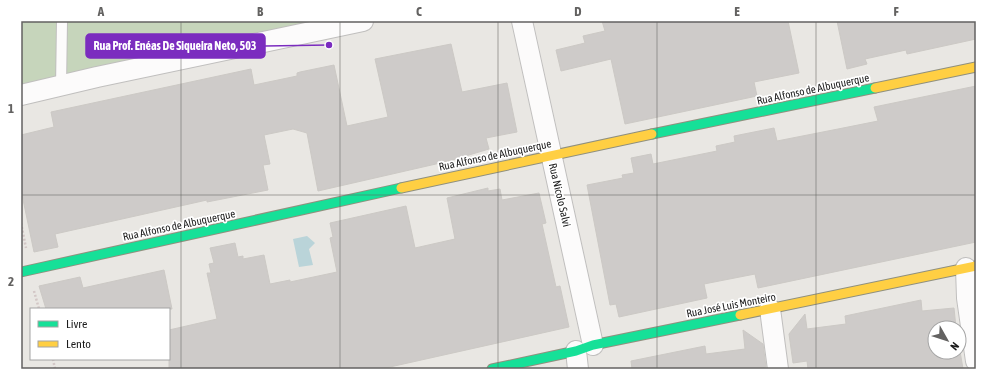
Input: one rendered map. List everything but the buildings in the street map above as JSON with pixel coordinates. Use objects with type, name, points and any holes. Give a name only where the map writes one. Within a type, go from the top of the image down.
[{"type":"street","points":[[21,95],[96,77],[363,21]]},
{"type":"street","name":"Rua Nicolo Salvi","points":[[522,21],[551,155],[582,355]]},
{"type":"street","name":"Rua Alfonso de Albuquerque","points":[[21,272],[551,155],[976,67]]},
{"type":"street","points":[[971,267],[967,298],[976,361]]},
{"type":"street","name":"Rua José Luis Monteiro","points":[[492,369],[582,355],[770,309],[971,267]]},
{"type":"street","points":[[770,309],[778,369]]},
{"type":"lane","points":[[61,86],[62,21]]},
{"type":"green space","points":[[21,21],[328,21],[21,94]]},
{"type":"water","points":[[307,236],[315,243],[309,249],[313,265],[299,267],[293,239]]},
{"type":"traffic: fast","points":[[652,134],[875,88]]},
{"type":"traffic: fast","points":[[21,272],[401,188]]},
{"type":"traffic: fast","points":[[492,369],[576,351],[593,345],[740,315]]},
{"type":"traffic: slow","points":[[875,88],[976,67]]},
{"type":"traffic: slow","points":[[401,188],[652,134]]},
{"type":"traffic: slow","points":[[740,315],[976,266]]},
{"type":"place","name":"Rua Prof. Enéas De Siqueira Neto, 503","points":[[329,45]]}]
